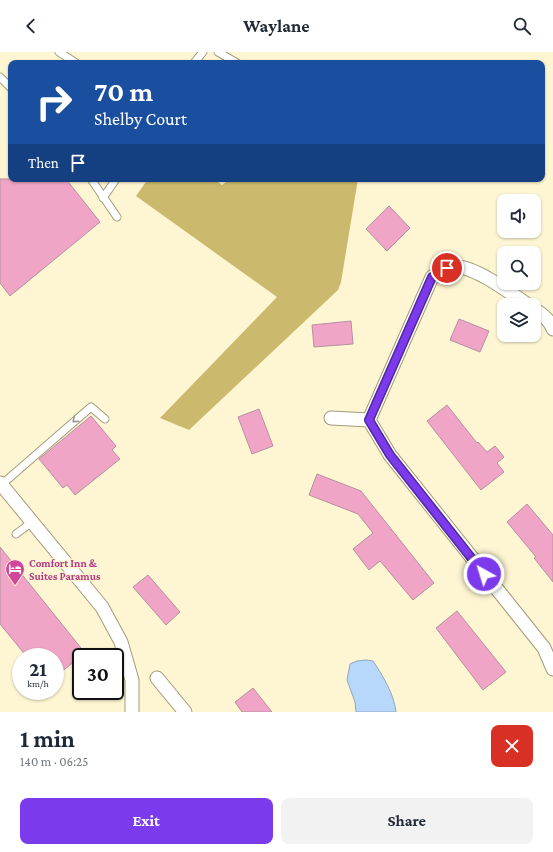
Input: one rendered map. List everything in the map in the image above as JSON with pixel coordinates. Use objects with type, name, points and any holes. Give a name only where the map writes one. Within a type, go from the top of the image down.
[{"type":"street","points":[[369,420],[432,277],[447,268],[459,267],[473,271],[490,280],[517,298]]},
{"type":"street","points":[[541,313],[552,324],[553,329]]},
{"type":"street","points":[[331,418],[369,420]]},
{"type":"street","points":[[369,420],[390,455],[544,648],[553,669]]},
{"type":"street","points":[[1,484],[102,607],[121,642],[132,680],[132,712]]},
{"type":"street","points":[[157,678],[186,712]]},
{"type":"lane","points":[[59,52],[71,60]]},
{"type":"lane","points":[[196,60],[203,52]]},
{"type":"lane","points":[[218,52],[232,60]]},
{"type":"lane","points":[[0,77],[8,85]]},
{"type":"lane","points":[[93,182],[117,217]]},
{"type":"lane","points":[[103,198],[114,182]]},
{"type":"lane","points":[[1,484],[91,407],[105,418]]},
{"type":"lane","points":[[16,534],[32,522]]},
{"type":"shaded area","points":[[146,182],[218,182],[222,185],[226,182],[358,182],[341,282],[338,290],[189,430],[160,418],[277,297],[136,196]]},
{"type":"water","points":[[357,661],[373,661],[384,679],[393,699],[396,712],[356,712],[355,702],[347,680],[350,664]]},
{"type":"building","points":[[0,179],[8,179],[8,182],[68,182],[100,222],[10,296],[0,283]]},
{"type":"building","points":[[389,206],[410,228],[387,251],[366,229]]},
{"type":"building","points":[[459,319],[489,331],[480,352],[450,340]]},
{"type":"building","points":[[351,321],[353,344],[314,347],[312,325]]},
{"type":"building","points":[[447,405],[477,443],[478,442],[487,452],[495,446],[504,457],[497,463],[504,472],[481,490],[427,421]]},
{"type":"building","points":[[259,409],[273,446],[252,454],[238,417]]},
{"type":"building","points":[[91,416],[116,446],[112,450],[120,459],[75,495],[67,485],[63,488],[39,459]]},
{"type":"building","points":[[317,474],[361,491],[434,583],[413,600],[380,561],[369,570],[353,549],[373,533],[358,514],[309,495]]},
{"type":"building","points":[[527,504],[553,535],[553,582],[534,558],[536,557],[507,522]]},
{"type":"building","name":"Comfort Inn & Suites Paramus","points":[[0,547],[81,648],[72,648],[72,663],[64,670],[64,648],[20,648],[0,624]]},
{"type":"building","points":[[148,575],[180,612],[166,625],[133,587]]},
{"type":"building","points":[[457,611],[506,672],[483,690],[436,628]]},
{"type":"building","points":[[253,688],[272,712],[242,712],[235,702]]},
{"type":"place","name":"Comfort Inn & Suites Paramus","points":[[15,586]]},
{"type":"route","points":[[447,268],[432,277],[369,420],[390,455],[484,574]]}]
